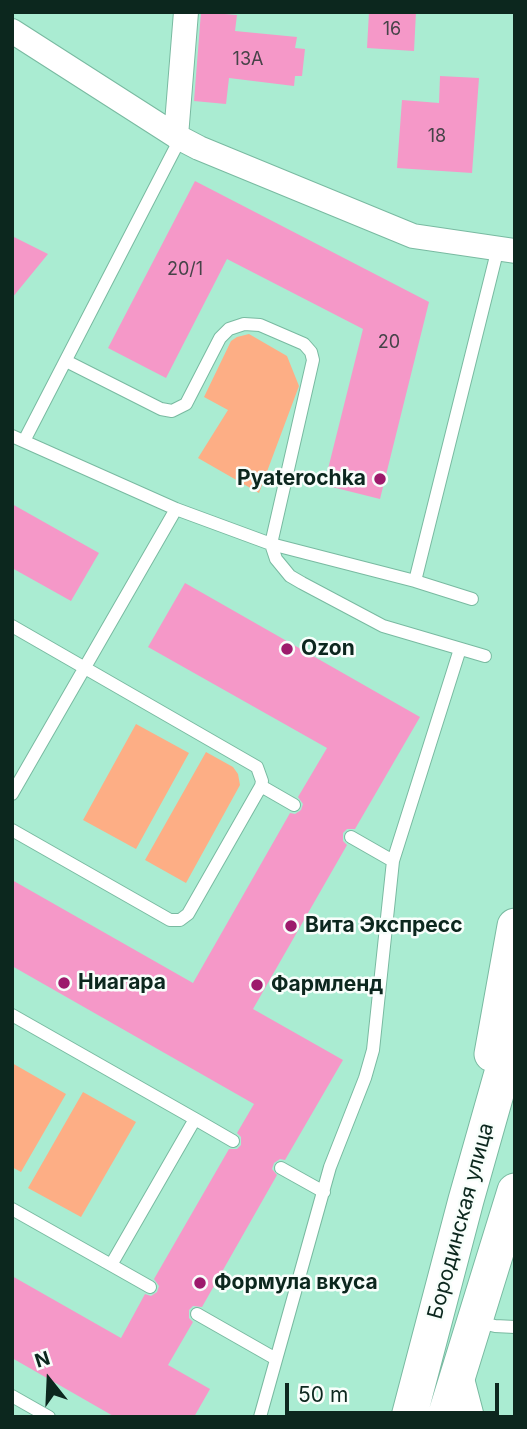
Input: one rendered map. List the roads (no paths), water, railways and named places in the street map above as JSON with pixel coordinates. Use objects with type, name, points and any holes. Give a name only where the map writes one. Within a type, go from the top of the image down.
[{"type":"street","points":[[178,137],[186,12]]},
{"type":"street","points":[[12,31],[178,137],[413,236],[506,250]]},
{"type":"street","points":[[466,1200],[515,926]]},
{"type":"street","name":"Бородинская улица","points":[[410,1417],[466,1200],[515,1027]]},
{"type":"street","points":[[445,1417],[515,1191]]},
{"type":"street","points":[[460,1370],[472,1417]]},
{"type":"lane","points":[[178,137],[66,360],[18,438],[176,509],[271,544],[415,581],[472,599]]},
{"type":"lane","points":[[415,581],[506,250]]},
{"type":"lane","points":[[66,360],[161,409],[173,411],[186,404],[219,338],[236,326],[252,323],[260,325],[308,348],[313,360],[271,544],[281,566],[290,576],[383,626],[485,656]]},
{"type":"lane","points":[[12,794],[176,509]]},
{"type":"lane","points":[[12,626],[257,767],[261,776],[261,786],[188,914],[180,920],[170,920],[12,830]]},
{"type":"lane","points":[[260,1417],[332,1160],[365,1078],[373,1050],[393,861],[460,649]]},
{"type":"lane","points":[[261,786],[294,805]]},
{"type":"lane","points":[[351,837],[393,861]]},
{"type":"lane","points":[[12,1015],[233,1141]]},
{"type":"lane","points":[[111,1265],[195,1119]]},
{"type":"lane","points":[[281,1168],[324,1192]]},
{"type":"lane","points":[[12,1209],[150,1287]]},
{"type":"lane","points":[[197,1314],[276,1359]]},
{"type":"lane","points":[[474,1322],[515,1327]]},
{"type":"lane","points":[[12,1396],[49,1417]]},
{"type":"place","name":"Pyaterochka","points":[[380,479]]},
{"type":"place","name":"Ozon","points":[[287,649]]},
{"type":"place","name":"Вита Экспресс","points":[[291,926]]},
{"type":"place","name":"Ниагара","points":[[64,983]]},
{"type":"place","name":"Фармленд","points":[[257,985]]},
{"type":"place","name":"Формула вкуса","points":[[200,1283]]}]
